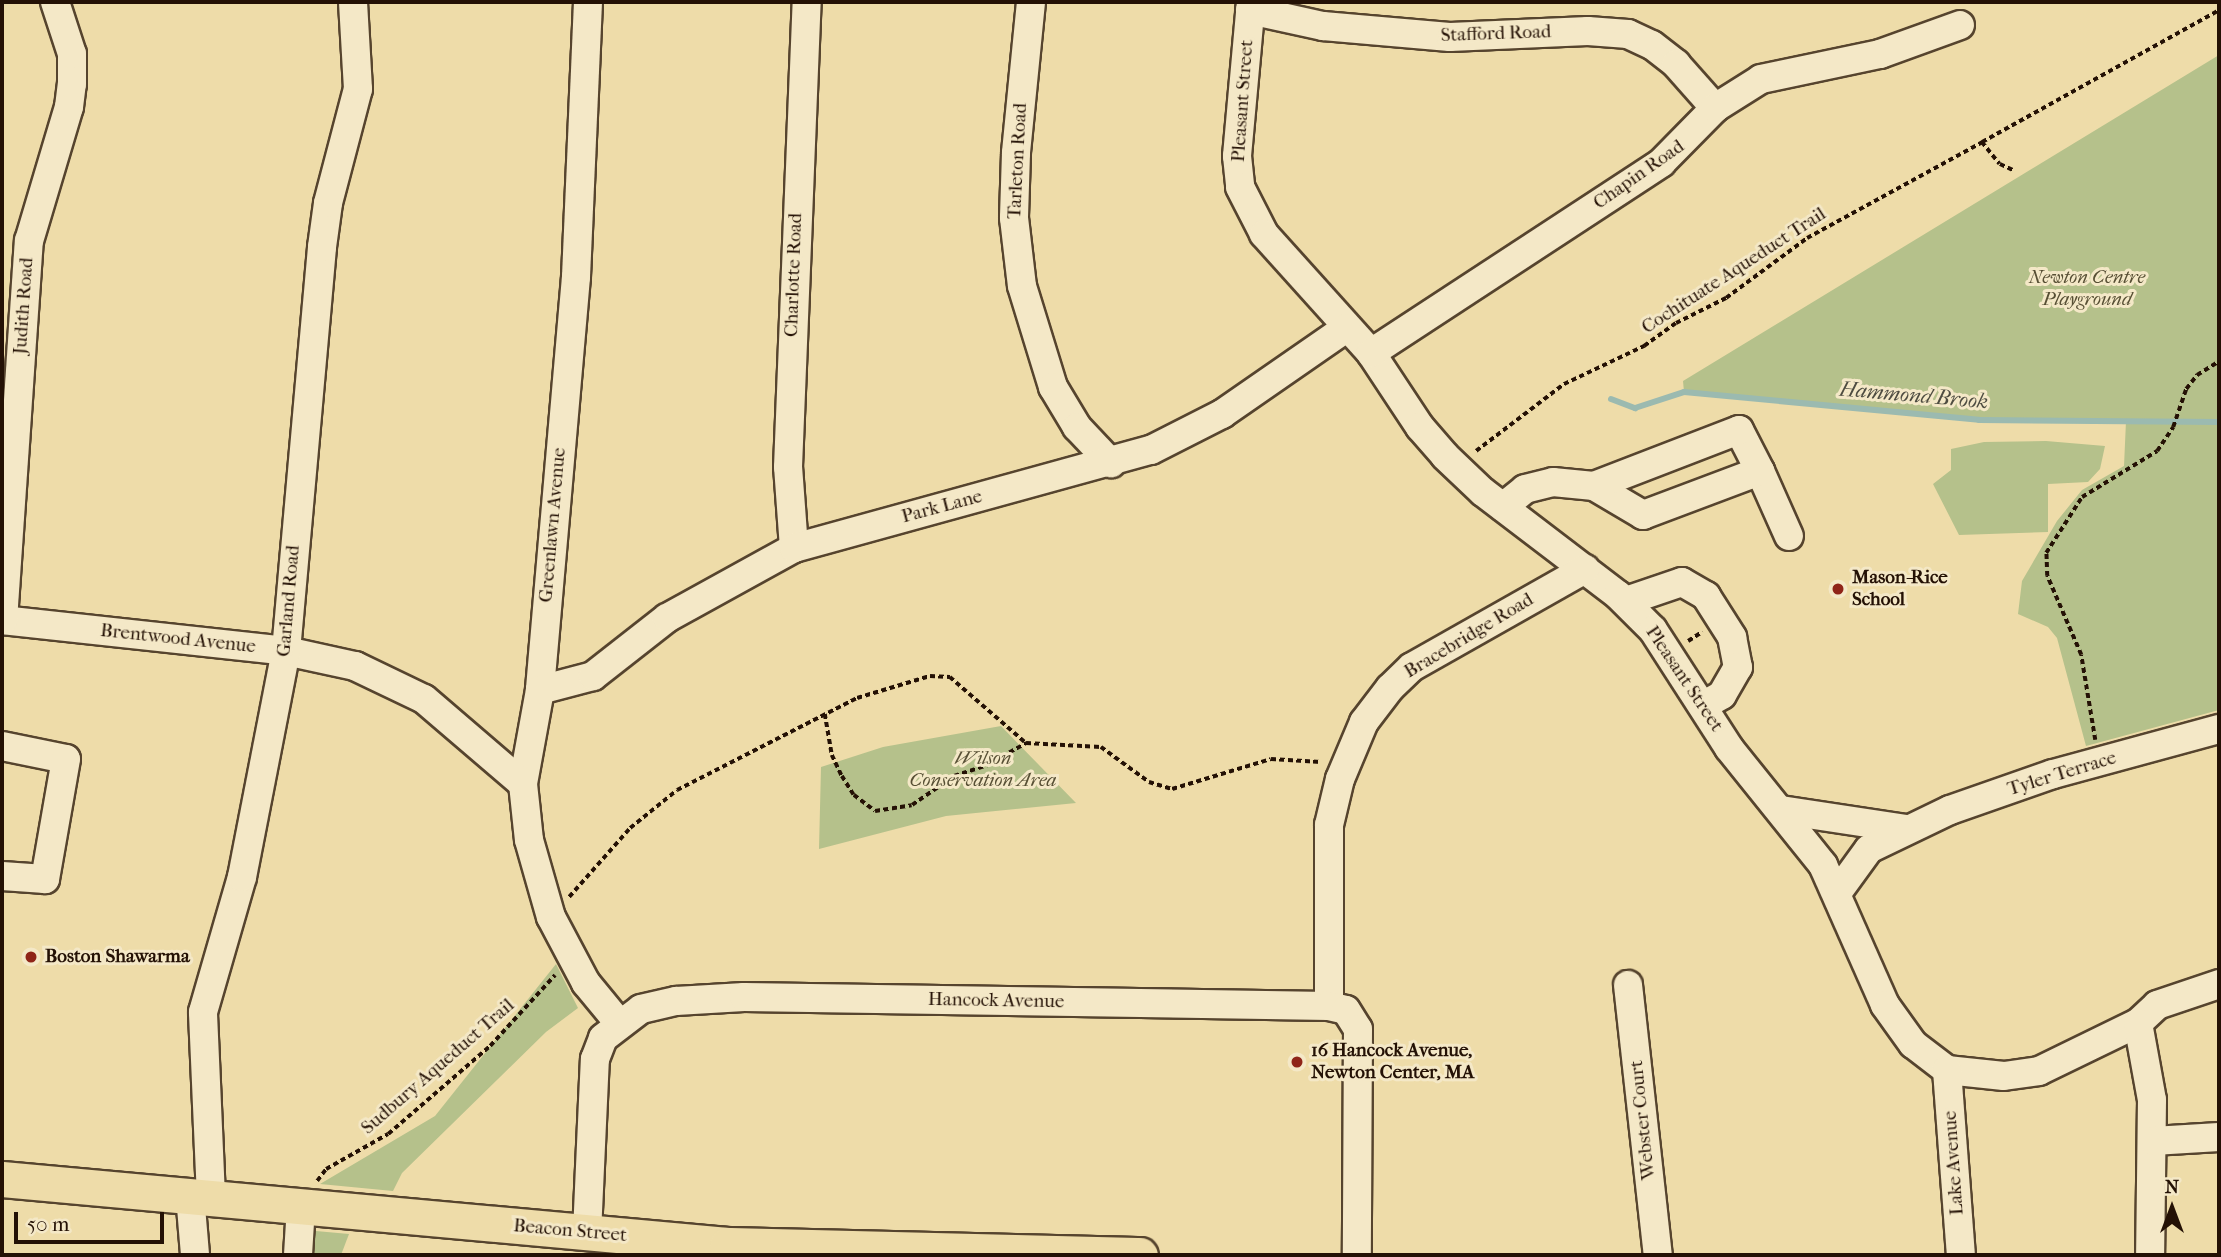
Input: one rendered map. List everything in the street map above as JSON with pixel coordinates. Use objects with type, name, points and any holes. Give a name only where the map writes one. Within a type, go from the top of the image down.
[{"type":"main road","points":[[2,1160],[37,1181],[2,1202]]},
{"type":"main road","name":"Beacon Street","points":[[2,1179],[201,1196],[307,1196],[587,1233],[660,1247],[832,1252],[1140,1255]]},
{"type":"street","name":"Judith Road","points":[[2,620],[29,241],[69,107],[72,83],[72,54],[55,2]]},
{"type":"street","name":"Garland Road","points":[[195,1255],[201,1196],[203,1012],[242,877],[286,651],[322,247],[328,203],[358,89],[354,2]]},
{"type":"street","name":"Greenlawn Avenue","points":[[588,2],[576,277],[540,690],[523,783],[528,841],[551,917],[569,955],[619,1023]]},
{"type":"street","name":"Charlotte Road","points":[[794,548],[788,467],[807,2]]},
{"type":"street","name":"Tarleton Road","points":[[1031,2],[1016,153],[1014,218],[1023,286],[1053,387],[1077,426],[1111,463]]},
{"type":"street","name":"Stafford Road","points":[[1251,6],[1323,26],[1450,37],[1588,31],[1628,34],[1652,45],[1676,64],[1715,108]]},
{"type":"street","name":"Pleasant Street","points":[[1251,6],[1237,156],[1240,187],[1264,234],[1371,353],[1420,427],[1503,508],[1626,601],[1662,642],[1749,775],[1781,810],[1837,893],[1899,1028],[1947,1070]]},
{"type":"street","name":"Chapin Road","points":[[1371,353],[1661,163],[1715,108],[1761,79],[1880,54],[1960,25]]},
{"type":"street","name":"Park Lane","points":[[540,690],[593,676],[667,618],[794,548],[1111,463],[1188,434],[1346,328]]},
{"type":"street","points":[[1594,486],[1739,430],[1789,536]]},
{"type":"street","points":[[1503,508],[1525,489],[1553,482],[1594,486],[1643,515],[1760,471]]},
{"type":"street","name":"Bracebridge Road","points":[[1329,1006],[1328,838],[1345,764],[1372,711],[1412,667],[1585,569]]},
{"type":"street","points":[[1626,601],[1682,582],[1706,596],[1732,637],[1738,667],[1722,695],[1704,705]]},
{"type":"street","name":"Brentwood Avenue","points":[[2,620],[286,651],[391,680],[424,699],[523,783]]},
{"type":"street","name":"Tyler Terrace","points":[[1837,893],[1870,849],[1950,810],[2053,774],[2219,729]]},
{"type":"street","points":[[2,746],[66,759],[46,879],[2,876]]},
{"type":"street","points":[[1781,810],[1861,826],[1909,830]]},
{"type":"street","points":[[1947,1070],[2004,1076],[2039,1071],[2138,1023],[2157,1005],[2219,984]]},
{"type":"street","name":"Webster Court","points":[[1628,985],[1658,1255]]},
{"type":"street","name":"Hancock Avenue","points":[[587,1233],[596,1059],[603,1038],[619,1023],[658,1004],[744,997],[1329,1006]]},
{"type":"street","points":[[1329,1006],[1346,1010],[1358,1029],[1357,1255]]},
{"type":"street","points":[[2138,1023],[2148,1068],[2153,1141],[2150,1255]]},
{"type":"street","name":"Lake Avenue","points":[[1947,1070],[1961,1255]]},
{"type":"street","points":[[2153,1141],[2219,1137]]},
{"type":"street","points":[[298,1255],[307,1196]]},
{"type":"path","name":"Cochituate Aqueduct Trail","points":[[1472,456],[1564,384],[1644,346],[1676,323],[1726,298],[1807,238],[2219,10]]},
{"type":"path","points":[[1982,142],[2000,164],[2013,170]]},
{"type":"path","points":[[2096,747],[2081,655],[2047,576],[2046,553],[2082,498],[2147,460],[2173,427],[2192,382],[2219,361]]},
{"type":"path","points":[[1686,642],[1711,626]]},
{"type":"path","points":[[551,917],[630,828],[677,790],[825,714],[905,682],[950,677],[1026,743]]},
{"type":"path","points":[[825,714],[832,755],[842,776],[854,795],[875,811],[912,805],[954,776],[987,765],[1026,743],[1101,747],[1149,782],[1172,789],[1271,759],[1345,764]]},
{"type":"path","name":"Sudbury Aqueduct Trail","points":[[307,1196],[326,1170],[388,1133],[490,1046],[538,998],[569,955]]},
{"type":"green space","name":"Newton Centre Playground","points":[[2219,55],[2219,710],[2086,746],[2057,638],[2048,627],[2018,614],[2022,581],[2057,521],[2082,490],[2124,466],[2126,421],[1979,420],[1684,392],[1683,381]]},
{"type":"green space","points":[[2046,441],[2105,446],[2100,469],[2088,482],[2048,484],[2048,532],[1959,535],[1933,484],[1951,470],[1951,449],[1984,442]]},
{"type":"green space","name":"Wilson Conservation Area","points":[[1001,726],[1076,803],[946,816],[819,849],[821,767],[883,747]]},
{"type":"green space","points":[[556,964],[578,1008],[546,1032],[402,1173],[393,1191],[320,1184],[435,1116]]},
{"type":"green space","points":[[305,1230],[349,1234],[341,1255],[292,1255]]},
{"type":"waterway","name":"Hammond Brook","points":[[1611,399],[1635,408],[1684,392],[1979,420],[2219,422]]},
{"type":"place","name":"Mason-Rice School","points":[[1838,589]]},
{"type":"place","name":"Boston Shawarma","points":[[31,957]]},
{"type":"place","name":"16 Hancock Avenue, Newton Center, MA","points":[[1297,1062]]}]
